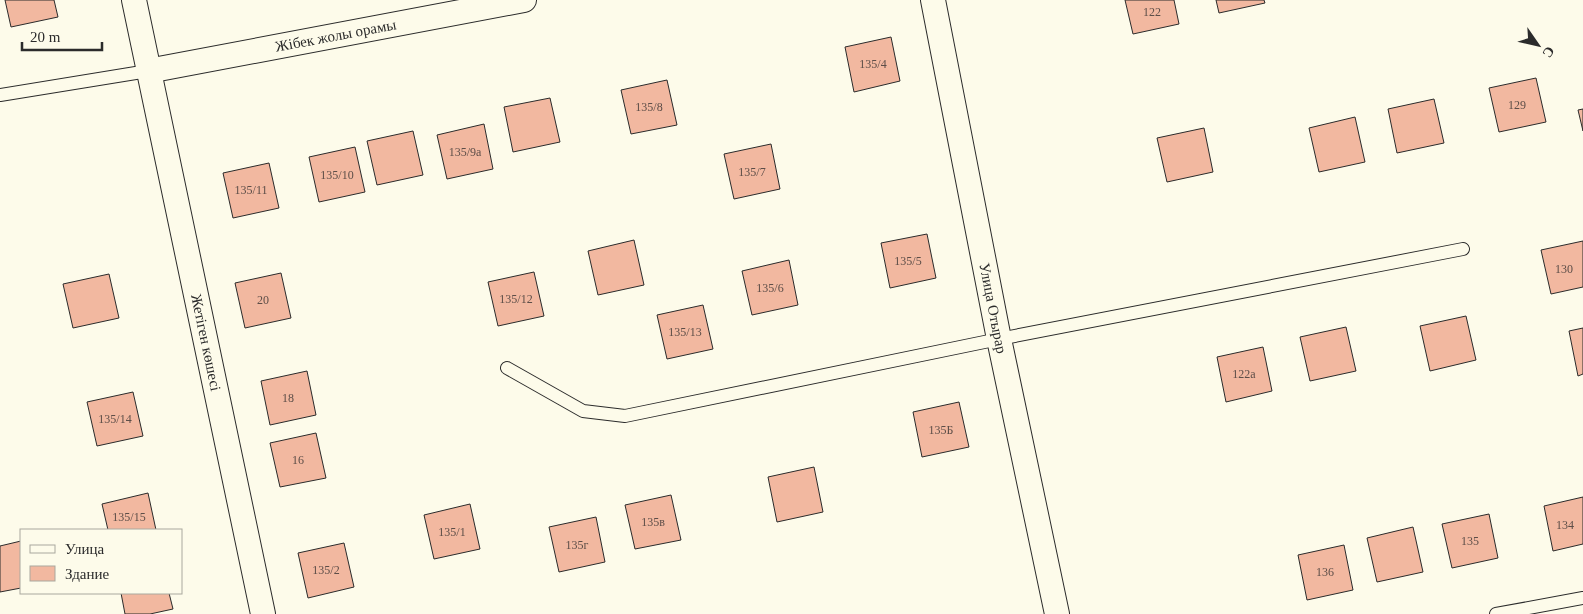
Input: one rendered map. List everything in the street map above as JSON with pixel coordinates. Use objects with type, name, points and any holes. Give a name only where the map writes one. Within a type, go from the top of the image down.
[{"type":"street","name":"Жетіген көшесі","points":[[134,0],[263,614]]},
{"type":"street","name":"Жібек жолы орамы","points":[[148,71],[524,0]]},
{"type":"street","name":"Улица Отырар","points":[[933,0],[999,339],[1057,614]]},
{"type":"lane","points":[[0,95],[148,71]]},
{"type":"lane","points":[[507,368],[584,411],[625,416],[999,339],[1463,249]]},
{"type":"lane","points":[[1496,614],[1583,598]]},
{"type":"building","points":[[5,0],[54,0],[58,17],[11,27]]},
{"type":"building","points":[[1125,0],[1174,0],[1179,24],[1133,34]]},
{"type":"building","points":[[1216,0],[1264,0],[1265,3],[1219,13]]},
{"type":"building","points":[[891,37],[900,81],[854,92],[845,47]]},
{"type":"building","points":[[1536,78],[1546,122],[1499,132],[1489,88]]},
{"type":"building","points":[[667,80],[677,125],[631,134],[621,90]]},
{"type":"building","points":[[550,98],[560,142],[513,152],[504,107]]},
{"type":"building","points":[[1434,99],[1444,143],[1397,153],[1388,109]]},
{"type":"building","points":[[1583,109],[1583,131],[1578,110]]},
{"type":"building","points":[[1355,117],[1365,162],[1319,172],[1309,128]]},
{"type":"building","points":[[484,124],[493,169],[447,179],[437,135]]},
{"type":"building","points":[[1204,128],[1213,172],[1167,182],[1157,138]]},
{"type":"building","points":[[413,131],[423,175],[377,185],[367,141]]},
{"type":"building","points":[[771,144],[780,189],[734,199],[724,154]]},
{"type":"building","points":[[355,147],[365,192],[319,202],[309,157]]},
{"type":"building","points":[[269,163],[279,208],[233,218],[223,173]]},
{"type":"building","points":[[927,234],[936,278],[890,288],[881,243]]},
{"type":"building","points":[[634,240],[644,285],[598,295],[588,251]]},
{"type":"building","points":[[1583,241],[1583,287],[1551,294],[1541,250]]},
{"type":"building","points":[[789,260],[798,305],[752,315],[742,271]]},
{"type":"building","points":[[534,272],[544,316],[498,326],[488,282]]},
{"type":"building","points":[[281,273],[291,318],[245,328],[235,283]]},
{"type":"building","points":[[109,274],[119,318],[73,328],[63,284]]},
{"type":"building","points":[[703,305],[713,349],[667,359],[657,315]]},
{"type":"building","points":[[1466,316],[1476,360],[1430,371],[1420,326]]},
{"type":"building","points":[[1346,327],[1356,371],[1310,381],[1300,337]]},
{"type":"building","points":[[1583,328],[1583,374],[1578,376],[1569,331]]},
{"type":"building","points":[[1263,347],[1272,391],[1226,402],[1217,357]]},
{"type":"building","points":[[307,371],[316,415],[270,425],[261,381]]},
{"type":"building","points":[[133,392],[143,436],[97,446],[87,402]]},
{"type":"building","points":[[959,402],[969,447],[922,457],[913,412]]},
{"type":"building","points":[[316,433],[326,478],[280,487],[270,443]]},
{"type":"building","points":[[814,467],[823,512],[777,522],[768,477]]},
{"type":"building","points":[[148,493],[156,529],[108,529],[102,504]]},
{"type":"building","points":[[671,495],[681,540],[635,549],[625,505]]},
{"type":"building","points":[[1583,497],[1583,544],[1553,551],[1544,506]]},
{"type":"building","points":[[470,504],[480,549],[434,559],[424,515]]},
{"type":"building","points":[[1489,514],[1498,558],[1452,568],[1442,524]]},
{"type":"building","points":[[596,517],[605,562],[559,572],[549,527]]},
{"type":"building","points":[[1413,527],[1423,572],[1377,582],[1367,538]]},
{"type":"building","points":[[20,541],[20,588],[0,592],[0,546]]},
{"type":"building","points":[[344,543],[354,587],[308,598],[298,553]]},
{"type":"building","points":[[1344,545],[1353,590],[1307,600],[1298,555]]},
{"type":"building","points":[[121,594],[169,594],[173,609],[150,614],[125,614]]}]
